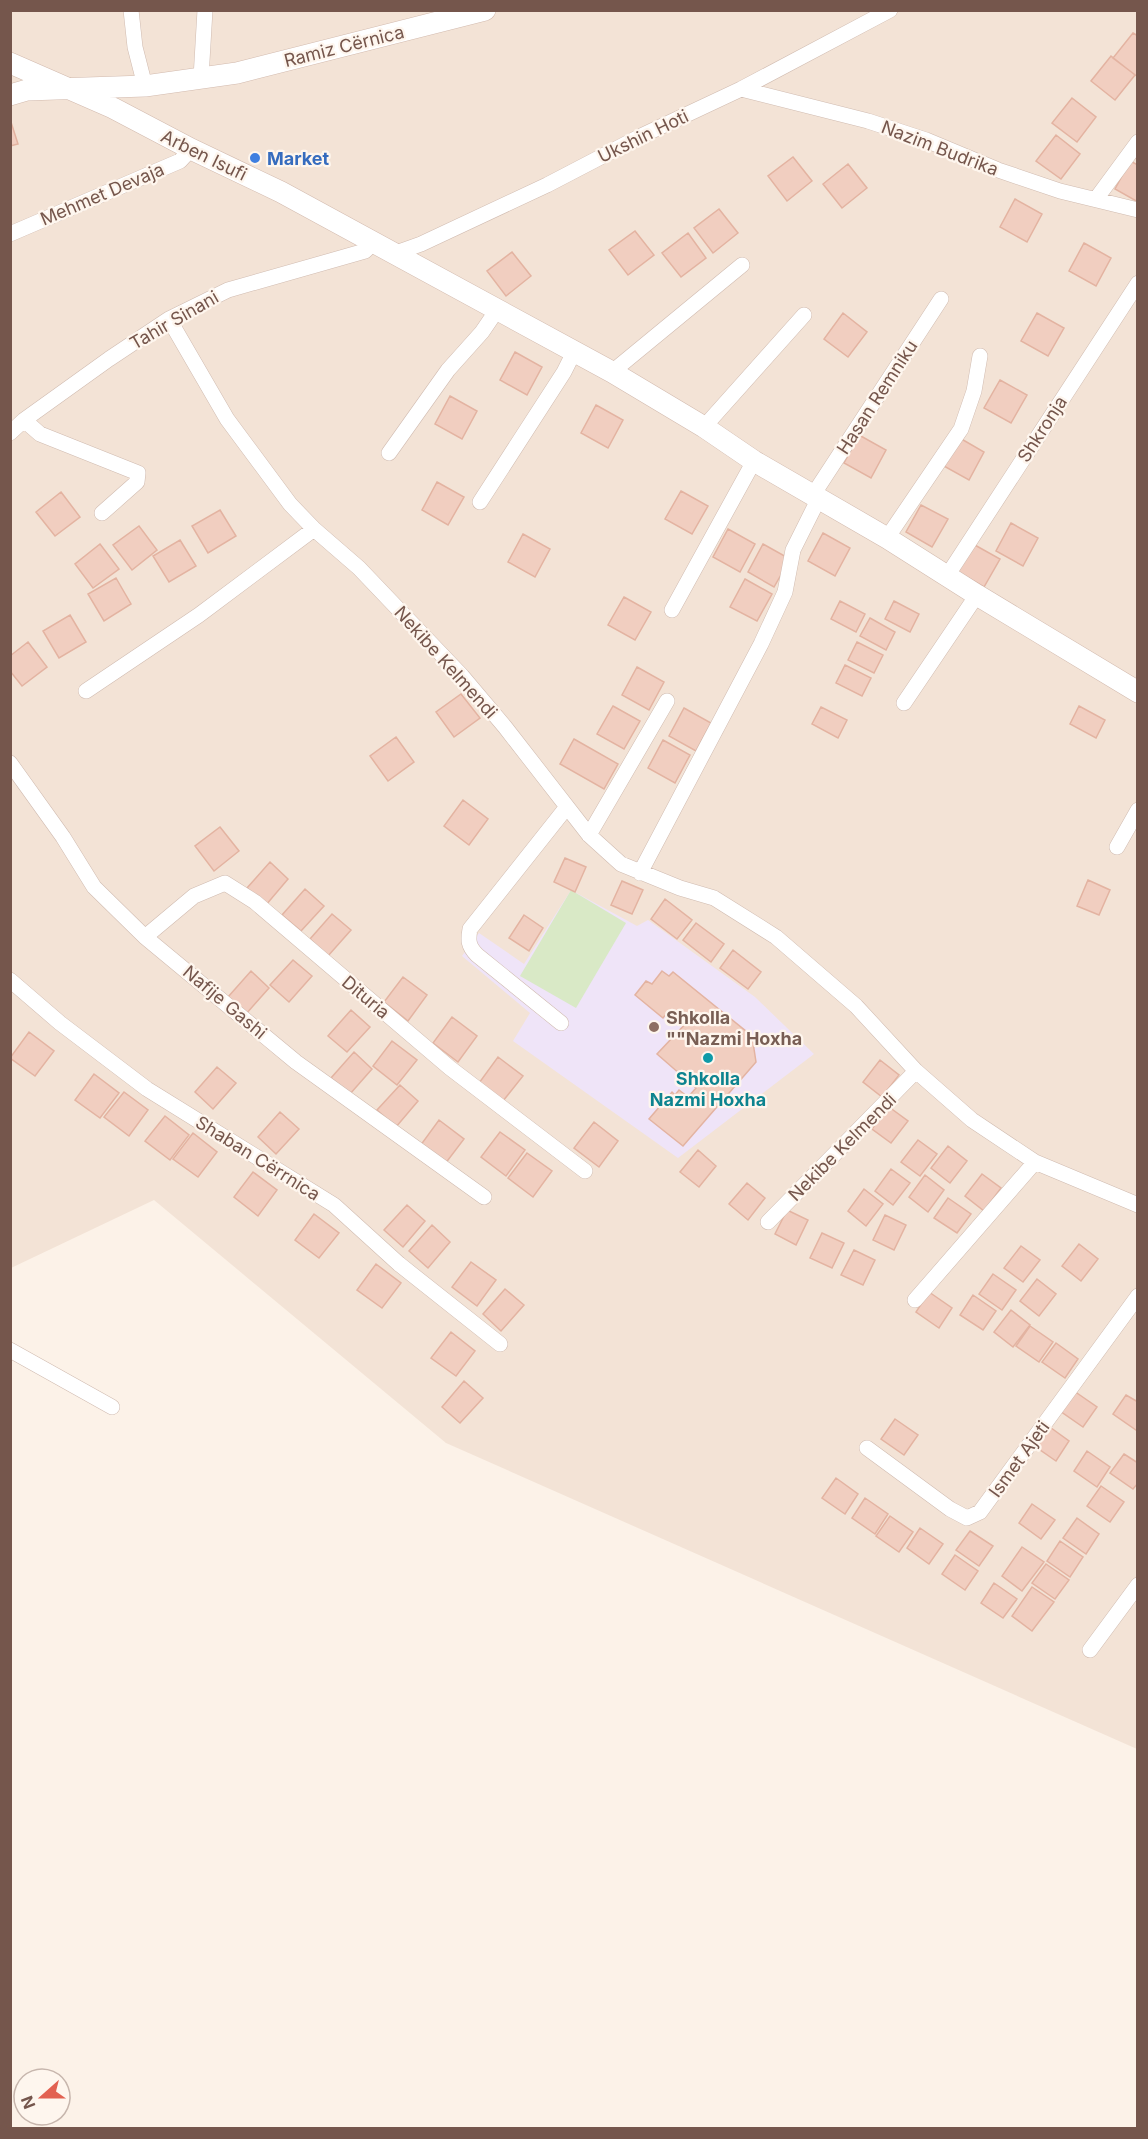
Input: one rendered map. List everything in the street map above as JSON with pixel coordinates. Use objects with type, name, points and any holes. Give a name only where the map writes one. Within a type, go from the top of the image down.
[{"type":"street","points":[[131,10],[135,47],[145,86]]},
{"type":"street","points":[[201,78],[205,10]]},
{"type":"street","name":"Ramiz Cërnica","points":[[10,95],[27,90],[145,86],[237,73],[485,10]]},
{"type":"street","name":"Ukshin Hoti","points":[[393,254],[421,244],[547,185],[641,136],[741,89],[890,10]]},
{"type":"street","name":"Arben Isufi","points":[[10,63],[113,108],[281,192],[393,254]]},
{"type":"street","name":"Nazim Budrika","points":[[741,89],[868,121],[926,140],[1060,191],[1137,210]]},
{"type":"street","points":[[1096,199],[1137,142]]},
{"type":"street","name":"Mehmet Devaja","points":[[10,234],[180,160],[191,149]]},
{"type":"street","name":"Tahir Sinani","points":[[10,433],[24,420],[109,358],[169,318],[228,290],[365,251],[373,243]]},
{"type":"street","points":[[393,254],[612,372],[704,427],[754,461],[887,538],[1137,692]]},
{"type":"street","points":[[612,372],[742,265]]},
{"type":"street","name":"Shkronja","points":[[947,576],[1137,283]]},
{"type":"street","name":"Hasan Remniku","points":[[640,873],[761,644],[785,592],[793,550],[816,497],[941,299]]},
{"type":"street","points":[[389,453],[448,370],[482,332],[497,310]]},
{"type":"street","points":[[704,427],[804,315]]},
{"type":"street","name":"Nekibe Kelmendi","points":[[169,318],[227,419],[270,478],[314,529],[359,568],[462,676],[589,835],[621,864],[640,873],[714,898],[776,938],[856,1006],[916,1071],[972,1120],[1035,1162],[1137,1205]]},
{"type":"street","points":[[480,502],[564,372],[574,352]]},
{"type":"street","points":[[887,538],[961,429],[974,391],[980,356]]},
{"type":"street","points":[[24,420],[40,434],[138,473],[137,483],[102,513]]},
{"type":"street","points":[[672,610],[754,461]]},
{"type":"street","points":[[86,692],[199,615],[314,529]]},
{"type":"street","points":[[904,703],[977,595]]},
{"type":"street","points":[[589,835],[667,701]]},
{"type":"street","name":"Nafije Gashi","points":[[10,763],[63,837],[94,887],[145,937],[296,1062],[484,1197]]},
{"type":"street","points":[[561,1023],[477,955],[470,948],[468,940],[470,928],[566,808]]},
{"type":"street","points":[[1117,847],[1137,810]]},
{"type":"street","name":"Dituria","points":[[145,937],[194,896],[225,883],[255,902],[450,1068],[585,1171]]},
{"type":"street","name":"Shaban Cërrnica","points":[[10,980],[60,1023],[147,1089],[334,1205],[399,1264],[500,1344]]},
{"type":"street","name":"Nekibe Kelmendi","points":[[768,1222],[916,1071]]},
{"type":"street","points":[[915,1300],[1035,1162]]},
{"type":"street","name":"Ismet Ajeti","points":[[867,1448],[950,1509],[967,1518],[980,1512],[1137,1296]]},
{"type":"street","points":[[10,1350],[112,1407]]},
{"type":"street","points":[[1090,1650],[1137,1585]]},
{"type":"shaded area","points":[[11,11],[1137,11],[1137,1749],[446,1443],[154,1200],[11,1268]]},
{"type":"shaded area","name":"Shkolla \"\"Nazmi Hoxha","points":[[571,890],[637,926],[648,920],[755,997],[814,1054],[678,1158],[513,1041],[530,1013],[462,956],[479,933],[524,964]]},
{"type":"green space","points":[[571,890],[626,923],[576,1008],[520,976]]},
{"type":"building","points":[[1133,33],[1138,36],[1138,77],[1113,58]]},
{"type":"building","points":[[1111,56],[1135,75],[1115,100],[1091,81]]},
{"type":"building","points":[[1072,98],[1096,117],[1077,142],[1052,123]]},
{"type":"building","points":[[10,119],[18,144],[10,146]]},
{"type":"building","points":[[1056,135],[1080,154],[1061,179],[1036,161]]},
{"type":"building","points":[[793,157],[812,181],[787,201],[768,176]]},
{"type":"building","points":[[1130,161],[1138,165],[1138,202],[1115,189]]},
{"type":"building","points":[[848,164],[867,188],[842,208],[823,184]]},
{"type":"building","points":[[1015,199],[1042,214],[1027,242],[1000,227]]},
{"type":"building","points":[[719,209],[738,233],[713,253],[694,228]]},
{"type":"building","points":[[635,231],[654,255],[628,275],[609,250]]},
{"type":"building","points":[[688,233],[706,258],[681,277],[662,253]]},
{"type":"building","points":[[1084,243],[1111,258],[1096,286],[1069,271]]},
{"type":"building","points":[[512,252],[531,276],[506,296],[487,271]]},
{"type":"building","points":[[843,313],[867,332],[848,357],[824,339]]},
{"type":"building","points":[[1037,313],[1064,328],[1048,356],[1021,341]]},
{"type":"building","points":[[515,352],[542,367],[527,395],[500,380]]},
{"type":"building","points":[[1000,380],[1027,395],[1011,423],[984,408]]},
{"type":"building","points":[[450,396],[477,411],[462,439],[435,424]]},
{"type":"building","points":[[596,405],[623,420],[608,448],[581,433]]},
{"type":"building","points":[[859,435],[886,450],[871,478],[844,463]]},
{"type":"building","points":[[958,437],[984,452],[969,480],[942,465]]},
{"type":"building","points":[[437,482],[464,497],[448,525],[422,510]]},
{"type":"building","points":[[681,491],[708,506],[692,534],[665,519]]},
{"type":"building","points":[[61,492],[80,517],[55,536],[36,512]]},
{"type":"building","points":[[921,505],[948,519],[932,547],[906,532]]},
{"type":"building","points":[[220,510],[236,536],[208,553],[192,526]]},
{"type":"building","points":[[1011,523],[1038,538],[1023,566],[996,551]]},
{"type":"building","points":[[139,526],[157,550],[132,570],[113,545]]},
{"type":"building","points":[[728,529],[755,544],[740,572],[713,557]]},
{"type":"building","points":[[823,533],[850,548],[835,576],[808,561]]},
{"type":"building","points":[[523,534],[550,549],[535,577],[508,562]]},
{"type":"building","points":[[180,540],[196,566],[169,582],[153,556]]},
{"type":"building","points":[[100,544],[119,569],[93,588],[75,564]]},
{"type":"building","points":[[763,544],[790,559],[774,587],[748,572]]},
{"type":"building","points":[[973,544],[1000,559],[984,587],[958,572]]},
{"type":"building","points":[[116,578],[131,604],[104,621],[88,594]]},
{"type":"building","points":[[745,579],[772,594],[757,621],[730,607]]},
{"type":"building","points":[[624,597],[651,612],[635,640],[608,625]]},
{"type":"building","points":[[840,601],[865,614],[856,632],[831,619]]},
{"type":"building","points":[[894,601],[919,614],[910,632],[885,619]]},
{"type":"building","points":[[70,615],[86,642],[59,658],[43,631]]},
{"type":"building","points":[[870,618],[895,632],[886,650],[860,636]]},
{"type":"building","points":[[28,642],[47,667],[22,686],[10,671],[10,656]]},
{"type":"building","points":[[857,642],[883,655],[874,673],[848,660]]},
{"type":"building","points":[[845,665],[871,678],[862,696],[836,683]]},
{"type":"building","points":[[637,667],[664,682],[649,710],[622,695]]},
{"type":"building","points":[[461,694],[480,718],[454,737],[436,712]]},
{"type":"building","points":[[613,706],[640,721],[624,749],[597,734]]},
{"type":"building","points":[[1079,706],[1105,720],[1096,738],[1070,724]]},
{"type":"building","points":[[821,707],[847,720],[838,738],[812,724]]},
{"type":"building","points":[[684,708],[711,723],[696,751],[669,736]]},
{"type":"building","points":[[396,737],[414,762],[388,781],[370,756]]},
{"type":"building","points":[[574,739],[618,764],[604,789],[560,764]]},
{"type":"building","points":[[663,740],[690,755],[675,783],[648,768]]},
{"type":"building","points":[[463,800],[488,819],[469,845],[444,826]]},
{"type":"building","points":[[220,827],[239,851],[214,871],[195,846]]},
{"type":"building","points":[[565,858],[586,867],[575,892],[554,882]]},
{"type":"building","points":[[270,862],[288,879],[266,905],[247,888]]},
{"type":"building","points":[[1088,880],[1110,890],[1099,915],[1077,906]]},
{"type":"building","points":[[622,881],[643,890],[632,914],[611,905]]},
{"type":"building","points":[[305,889],[324,906],[301,931],[282,915]]},
{"type":"building","points":[[665,899],[692,920],[677,939],[651,919]]},
{"type":"building","points":[[332,914],[351,930],[328,956],[310,939]]},
{"type":"building","points":[[524,915],[543,928],[529,951],[509,938]]},
{"type":"building","points":[[696,923],[724,944],[711,962],[683,940]]},
{"type":"building","points":[[733,950],[761,972],[748,989],[720,968]]},
{"type":"building","points":[[293,960],[312,976],[289,1002],[270,985]]},
{"type":"building","points":[[251,971],[269,988],[246,1014],[228,997]]},
{"type":"building","name":"Shkolla Nazmi Hoxha","points":[[662,971],[669,976],[673,972],[752,1036],[756,1062],[683,1146],[649,1119],[672,1092],[675,1095],[679,1090],[688,1097],[696,1088],[657,1054],[689,1020],[680,1012],[672,1019],[666,1014],[663,1018],[635,995],[646,981],[652,984]]},
{"type":"building","points":[[403,977],[427,995],[408,1021],[384,1002]]},
{"type":"building","points":[[351,1010],[370,1027],[347,1052],[328,1036]]},
{"type":"building","points":[[452,1017],[477,1036],[458,1062],[433,1043]]},
{"type":"building","points":[[29,1032],[54,1051],[35,1076],[10,1058]]},
{"type":"building","points":[[392,1041],[417,1060],[397,1085],[373,1066]]},
{"type":"building","points":[[354,1052],[372,1069],[350,1094],[331,1078]]},
{"type":"building","points":[[498,1057],[523,1076],[503,1101],[479,1083]]},
{"type":"building","points":[[880,1060],[899,1075],[882,1097],[863,1082]]},
{"type":"building","points":[[217,1067],[236,1083],[213,1109],[195,1092]]},
{"type":"building","points":[[94,1074],[119,1093],[100,1118],[75,1100]]},
{"type":"building","points":[[400,1085],[418,1101],[396,1127],[377,1110]]},
{"type":"building","points":[[124,1092],[148,1110],[129,1136],[104,1117]]},
{"type":"building","points":[[889,1107],[908,1121],[891,1143],[872,1129]]},
{"type":"building","points":[[280,1112],[299,1129],[276,1154],[258,1137]]},
{"type":"building","points":[[165,1116],[189,1135],[170,1160],[145,1141]]},
{"type":"building","points":[[439,1120],[464,1139],[445,1164],[420,1146]]},
{"type":"building","points":[[594,1122],[618,1141],[599,1167],[574,1148]]},
{"type":"building","points":[[500,1132],[525,1150],[506,1176],[481,1157]]},
{"type":"building","points":[[193,1133],[217,1152],[198,1177],[173,1159]]},
{"type":"building","points":[[918,1140],[937,1154],[920,1176],[901,1162]]},
{"type":"building","points":[[948,1146],[967,1161],[950,1183],[931,1168]]},
{"type":"building","points":[[698,1150],[716,1166],[699,1187],[680,1172]]},
{"type":"building","points":[[527,1153],[552,1171],[533,1197],[508,1178]]},
{"type":"building","points":[[891,1169],[910,1183],[893,1205],[875,1191]]},
{"type":"building","points":[[253,1172],[277,1190],[258,1216],[234,1197]]},
{"type":"building","points":[[982,1174],[1001,1188],[984,1211],[965,1196]]},
{"type":"building","points":[[925,1175],[944,1190],[928,1212],[909,1197]]},
{"type":"building","points":[[747,1183],[765,1198],[748,1220],[729,1204]]},
{"type":"building","points":[[864,1189],[883,1204],[866,1226],[848,1211]]},
{"type":"building","points":[[948,1198],[971,1214],[957,1233],[934,1218]]},
{"type":"building","points":[[407,1205],[425,1221],[403,1247],[384,1230]]},
{"type":"building","points":[[787,1210],[808,1220],[796,1245],[775,1234]]},
{"type":"building","points":[[314,1214],[339,1233],[319,1258],[295,1240]]},
{"type":"building","points":[[885,1215],[906,1225],[894,1250],[873,1240]]},
{"type":"building","points":[[432,1225],[450,1242],[428,1268],[409,1251]]},
{"type":"building","points":[[822,1233],[844,1243],[832,1268],[810,1258]]},
{"type":"building","points":[[1079,1244],[1098,1259],[1081,1281],[1062,1266]]},
{"type":"building","points":[[1021,1246],[1040,1260],[1023,1282],[1004,1268]]},
{"type":"building","points":[[854,1250],[875,1260],[863,1285],[841,1275]]},
{"type":"building","points":[[471,1262],[496,1280],[477,1306],[452,1287]]},
{"type":"building","points":[[376,1264],[401,1283],[382,1308],[357,1290]]},
{"type":"building","points":[[993,1274],[1016,1290],[1002,1310],[979,1294]]},
{"type":"building","points":[[1037,1279],[1056,1294],[1039,1316],[1020,1301]]},
{"type":"building","points":[[505,1289],[524,1305],[501,1331],[483,1314]]},
{"type":"building","points":[[929,1292],[952,1308],[939,1328],[916,1312]]},
{"type":"building","points":[[973,1295],[996,1311],[983,1330],[960,1315]]},
{"type":"building","points":[[1011,1310],[1030,1325],[1013,1347],[994,1332]]},
{"type":"building","points":[[1030,1326],[1053,1342],[1039,1362],[1016,1346]]},
{"type":"building","points":[[451,1332],[475,1351],[456,1376],[431,1358]]},
{"type":"building","points":[[1056,1343],[1078,1359],[1065,1378],[1042,1362]]},
{"type":"building","points":[[464,1381],[483,1398],[460,1423],[442,1407]]},
{"type":"building","points":[[1074,1391],[1097,1407],[1083,1427],[1060,1411]]},
{"type":"building","points":[[1126,1395],[1138,1402],[1138,1428],[1136,1430],[1113,1414]]},
{"type":"building","points":[[895,1419],[918,1435],[904,1455],[881,1439]]},
{"type":"building","points":[[1047,1425],[1069,1441],[1056,1461],[1033,1445]]},
{"type":"building","points":[[1087,1451],[1110,1467],[1097,1487],[1074,1471]]},
{"type":"building","points":[[1124,1454],[1138,1463],[1138,1483],[1133,1489],[1110,1473]]},
{"type":"building","points":[[836,1478],[858,1494],[845,1514],[822,1498]]},
{"type":"building","points":[[1101,1486],[1124,1502],[1110,1522],[1087,1506]]},
{"type":"building","points":[[865,1498],[888,1514],[875,1534],[852,1518]]},
{"type":"building","points":[[1032,1504],[1055,1520],[1041,1539],[1019,1523]]},
{"type":"building","points":[[890,1516],[913,1532],[899,1552],[876,1536]]},
{"type":"building","points":[[1077,1518],[1099,1534],[1086,1554],[1063,1538]]},
{"type":"building","points":[[920,1528],[943,1544],[929,1564],[907,1548]]},
{"type":"building","points":[[970,1531],[993,1546],[979,1566],[956,1550]]},
{"type":"building","points":[[1060,1541],[1083,1557],[1070,1577],[1047,1561]]},
{"type":"building","points":[[1022,1547],[1044,1562],[1022,1591],[1002,1576]]},
{"type":"building","points":[[955,1555],[978,1571],[965,1590],[942,1574]]},
{"type":"building","points":[[1046,1564],[1069,1580],[1055,1599],[1032,1583]]},
{"type":"building","points":[[994,1583],[1017,1599],[1003,1618],[981,1603]]},
{"type":"building","points":[[1032,1587],[1054,1602],[1032,1631],[1012,1616]]},
{"type":"place","name":"Market","points":[[255,158]]},
{"type":"place","name":"Shkolla \"\"Nazmi Hoxha","points":[[654,1027]]},
{"type":"place","name":"Shkolla Nazmi Hoxha","points":[[708,1058]]}]
